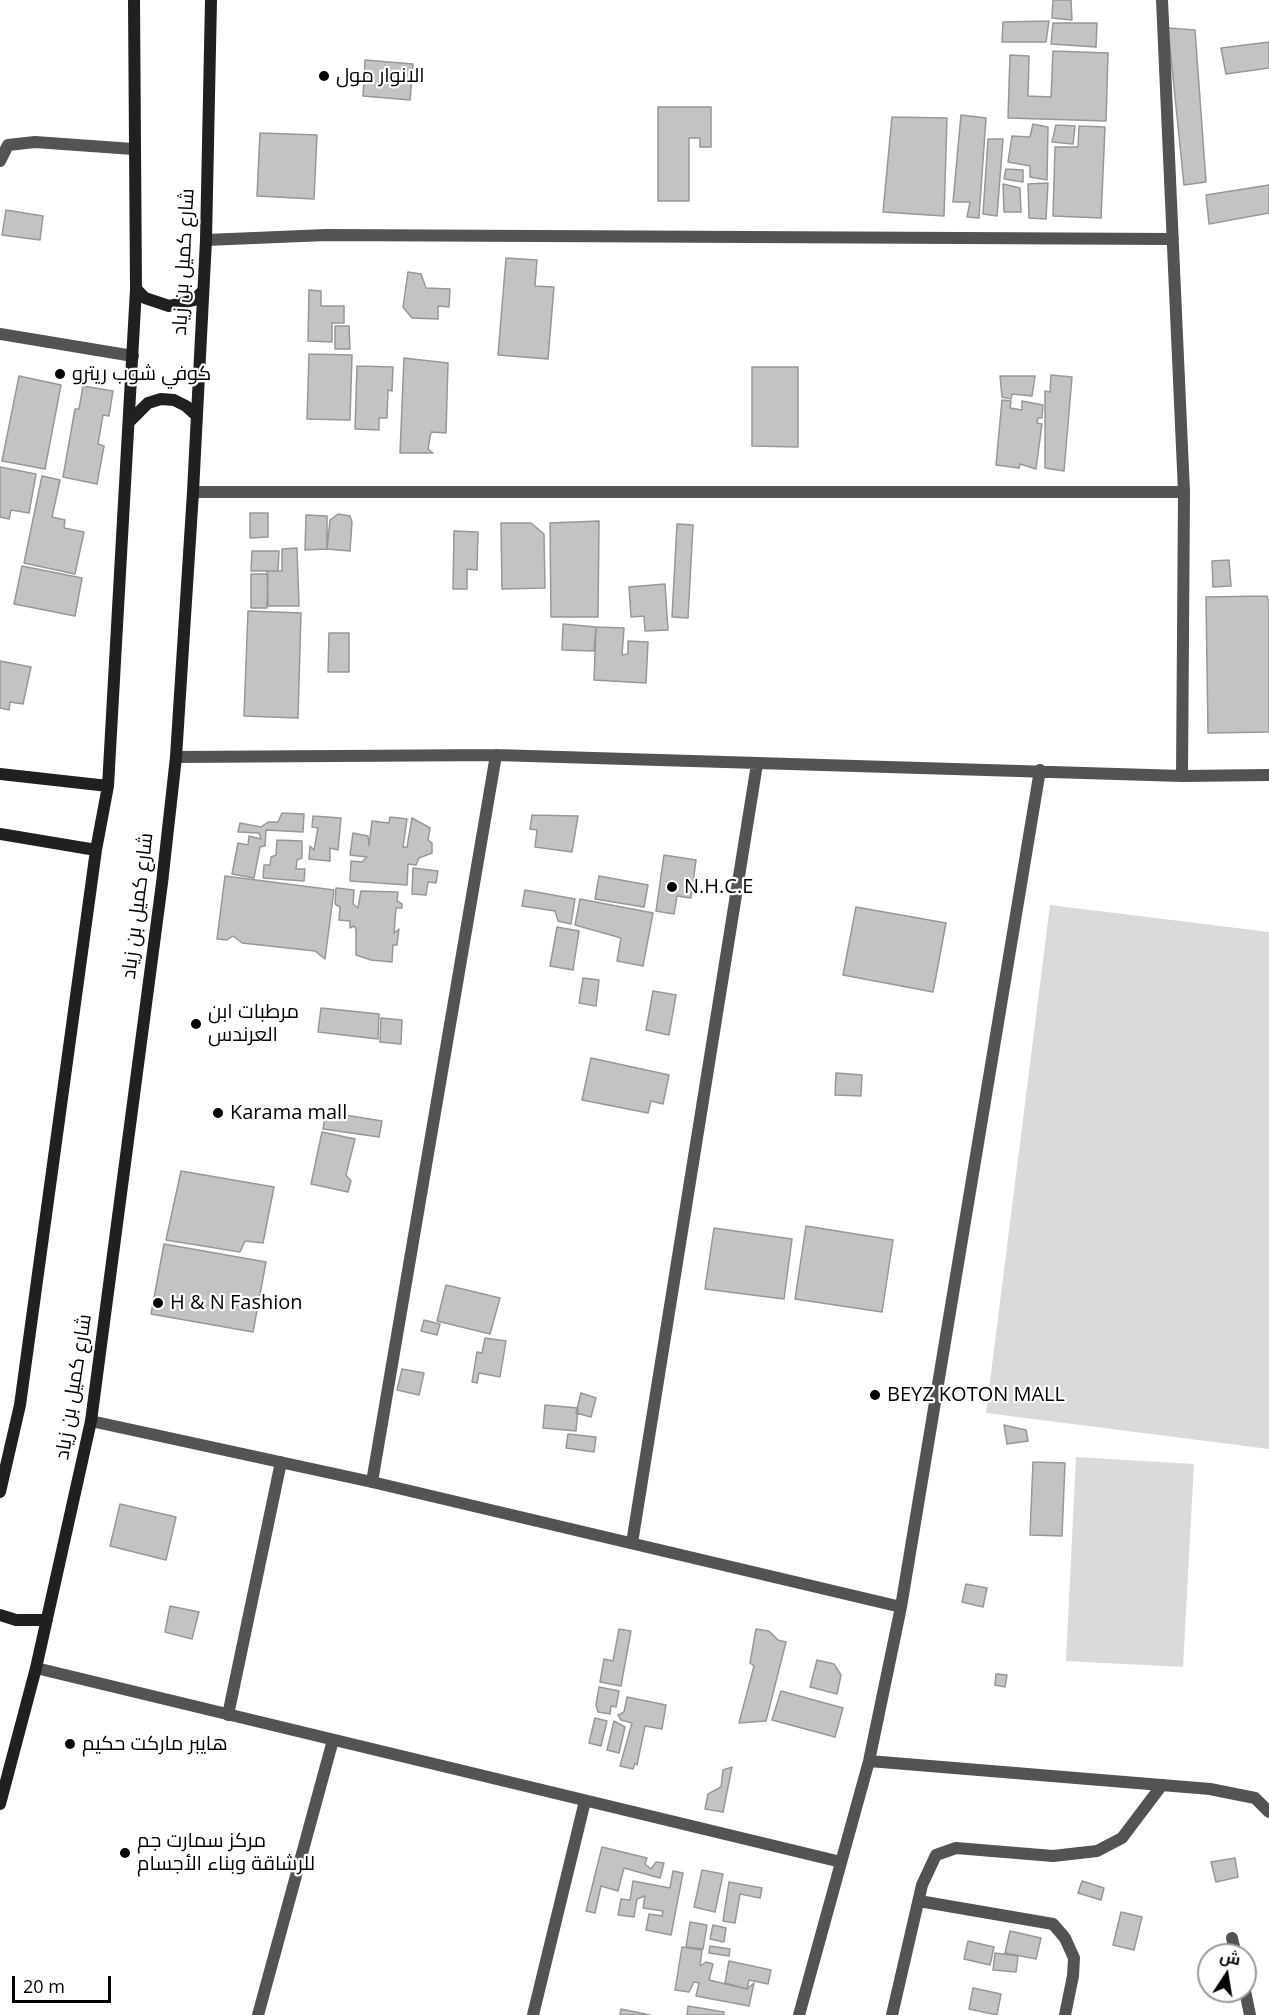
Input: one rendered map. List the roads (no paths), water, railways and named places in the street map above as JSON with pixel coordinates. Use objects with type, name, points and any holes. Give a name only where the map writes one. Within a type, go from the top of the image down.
[{"type":"main road","points":[[0,1492],[20,1405],[96,850],[108,786],[136,289],[133,149],[134,0]]},
{"type":"main road","name":"شارع كميل بن زياد","points":[[0,1804],[5,1762],[36,1668],[91,1421],[162,883],[176,757],[193,492],[206,240],[211,0]]},
{"type":"main road","points":[[136,289],[145,298],[169,306],[194,300],[203,291]]},
{"type":"main road","points":[[129,421],[148,403],[161,399],[174,400],[186,406],[196,415]]},
{"type":"main road","points":[[0,774],[108,786]]},
{"type":"main road","points":[[0,834],[96,850]]},
{"type":"main road","points":[[0,1615],[31,1622],[47,1620]]},
{"type":"street","points":[[1162,0],[1184,492],[1182,776]]},
{"type":"street","points":[[0,161],[8,145],[35,142],[133,149]]},
{"type":"street","points":[[206,240],[326,235],[1173,239]]},
{"type":"street","points":[[0,334],[132,356]]},
{"type":"street","points":[[193,492],[1184,492]]},
{"type":"street","points":[[176,757],[496,755],[1182,776],[1269,775]]},
{"type":"street","points":[[372,1482],[496,755]]},
{"type":"street","points":[[632,1543],[757,764]]},
{"type":"street","points":[[799,2015],[869,1761],[900,1607],[1040,770]]},
{"type":"street","points":[[91,1421],[372,1482],[900,1607]]},
{"type":"street","points":[[228,1715],[281,1462]]},
{"type":"street","points":[[36,1668],[841,1862]]},
{"type":"street","points":[[258,2015],[333,1740]]},
{"type":"street","points":[[869,1761],[1210,1789],[1255,1798],[1269,1812]]},
{"type":"street","points":[[892,2015],[922,1885],[936,1855],[956,1848],[1053,1856],[1097,1851],[1122,1838],[1162,1785]]},
{"type":"street","points":[[533,2015],[585,1801]]},
{"type":"street","points":[[919,1901],[1053,1924],[1065,1938],[1074,1958],[1073,1976],[1065,2015]]},
{"type":"street","points":[[1232,1938],[1233,1943]]},
{"type":"place","name":"الانوار مول","points":[[324,76]]},
{"type":"place","name":"كوفي شوب ريترو","points":[[60,374]]},
{"type":"place","name":"N.H.C.E","points":[[672,887]]},
{"type":"place","name":"مرطبات ابن العرندس","points":[[196,1024]]},
{"type":"place","name":"Karama mall","points":[[218,1113]]},
{"type":"place","name":"H & N Fashion","points":[[158,1303]]},
{"type":"place","name":"BEYZ KOTON MALL","points":[[875,1395]]},
{"type":"place","name":"هایبر مارکت حکیم","points":[[70,1744]]},
{"type":"place","name":"مركز سمارت جم للرشاقة وبناء الأجسام","points":[[125,1853]]}]
